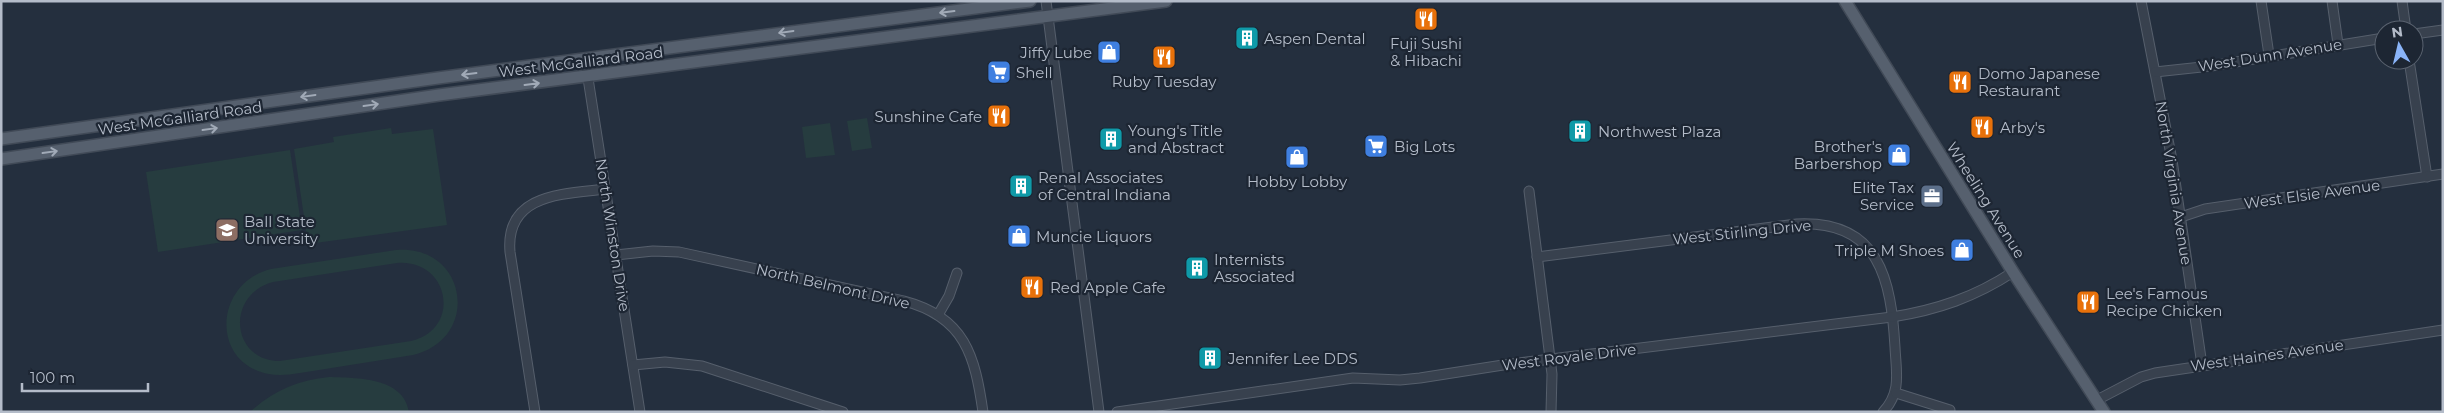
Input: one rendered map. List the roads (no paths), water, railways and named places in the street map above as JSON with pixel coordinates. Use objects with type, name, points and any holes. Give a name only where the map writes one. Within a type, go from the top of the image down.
[{"type":"main road","name":"West McGalliard Road","points":[[1,139],[586,59],[1030,1]]},
{"type":"main road","name":"West McGalliard Road","points":[[1,158],[439,95],[1166,1]]},
{"type":"main road","name":"Wheeling Avenue","points":[[1845,1],[2013,272],[2104,412]]},
{"type":"street","points":[[1046,1],[1099,412]]},
{"type":"street","name":"North Virginia Avenue","points":[[2142,1],[2181,217],[2202,365]]},
{"type":"street","points":[[2261,1],[2269,55]]},
{"type":"street","points":[[2332,1],[2338,44]]},
{"type":"street","points":[[2402,1],[2405,20]]},
{"type":"street","points":[[2424,33],[2443,30]]},
{"type":"street","name":"West Dunn Avenue","points":[[2155,72],[2211,66],[2374,39]]},
{"type":"street","name":"North Winston Drive","points":[[586,59],[587,77],[640,412]]},
{"type":"street","points":[[2411,70],[2427,177]]},
{"type":"street","name":"West Elsie Avenue","points":[[2181,217],[2205,210],[2443,174]]},
{"type":"street","points":[[535,412],[510,252],[511,231],[522,212],[537,200],[606,188]]},
{"type":"street","points":[[1528,191],[1552,374],[1551,412]]},
{"type":"street","name":"West Stirling Drive","points":[[1537,257],[1798,224],[1820,224],[1835,228],[1853,236],[1871,252],[1884,273],[1890,297],[1892,316],[1896,393]]},
{"type":"street","name":"North Belmont Drive","points":[[616,255],[653,251],[693,255],[924,307],[938,315],[956,332],[972,357],[978,375],[983,412]]},
{"type":"street","name":"West Royale Drive","points":[[1117,412],[1353,378],[1407,379],[1919,312],[1958,302],[1985,290],[2013,272]]},
{"type":"street","points":[[938,315],[949,296],[957,273]]},
{"type":"street","name":"West Haines Avenue","points":[[2097,400],[2141,377],[2202,365],[2443,330]]},
{"type":"street","points":[[633,366],[666,362],[702,366],[843,412]]},
{"type":"street","points":[[1883,412],[1896,393],[1950,410]]},
{"type":"place","name":"Fuji Sushi & Hibachi","points":[[1426,19]]},
{"type":"place","name":"Aspen Dental","points":[[1247,38]]},
{"type":"place","name":"Jiffy Lube","points":[[1109,52]]},
{"type":"place","name":"Ruby Tuesday","points":[[1164,57]]},
{"type":"place","name":"Shell","points":[[999,72]]},
{"type":"place","name":"Domo Japanese Restaurant","points":[[1960,82]]},
{"type":"place","name":"Sunshine Cafe","points":[[999,116]]},
{"type":"place","name":"Arby's","points":[[1982,127]]},
{"type":"place","name":"Northwest Plaza","points":[[1580,131]]},
{"type":"place","name":"Young's Title and Abstract","points":[[1111,139]]},
{"type":"place","name":"Big Lots","points":[[1376,146]]},
{"type":"place","name":"Brother's Barbershop","points":[[1899,155]]},
{"type":"place","name":"Hobby Lobby","points":[[1297,157]]},
{"type":"place","name":"Renal Associates of Central Indiana","points":[[1021,186]]},
{"type":"place","name":"Elite Tax Service","points":[[1932,196]]},
{"type":"place","name":"Ball State University","points":[[227,230]]},
{"type":"place","name":"Muncie Liquors","points":[[1019,236]]},
{"type":"place","name":"Triple M Shoes","points":[[1962,250]]},
{"type":"place","name":"Internists Associated","points":[[1197,268]]},
{"type":"place","name":"Red Apple Cafe","points":[[1032,287]]},
{"type":"place","name":"Lee's Famous Recipe Chicken","points":[[2088,302]]},
{"type":"place","name":"Jennifer Lee DDS","points":[[1210,358]]}]
